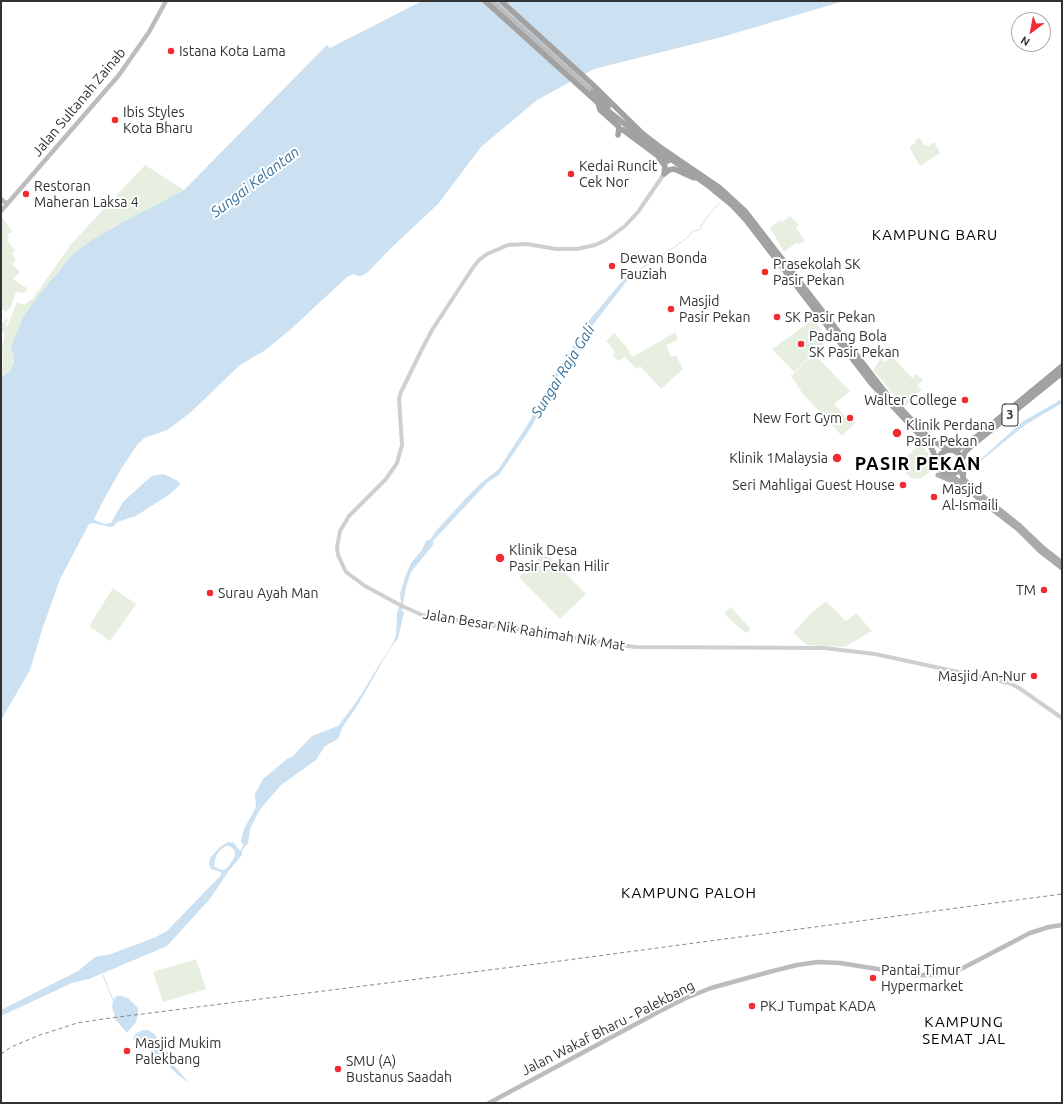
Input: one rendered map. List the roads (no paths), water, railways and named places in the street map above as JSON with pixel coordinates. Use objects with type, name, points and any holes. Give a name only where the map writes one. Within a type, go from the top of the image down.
[{"type":"highway","points":[[485,1],[588,87],[598,103],[600,110],[619,127],[618,135]]},
{"type":"highway","points":[[501,1],[658,156],[664,164],[664,174]]},
{"type":"highway","points":[[593,92],[628,126],[720,188],[753,221],[885,392],[930,439],[958,454],[962,460],[960,469],[956,473],[949,475],[940,471],[931,447],[871,383],[746,220],[732,205],[698,179],[658,156]]},
{"type":"highway","points":[[598,103],[681,168]]},
{"type":"highway","points":[[628,126],[717,182],[727,190],[732,199]]},
{"type":"highway","points":[[664,174],[669,170],[674,170],[698,179]]},
{"type":"highway","name":"3","points":[[950,450],[960,448],[976,437],[1062,366]]},
{"type":"highway","name":"3","points":[[962,460],[967,450],[1062,372]]},
{"type":"highway","points":[[963,478],[966,458],[974,445]]},
{"type":"highway","points":[[937,461],[941,454],[950,450]]},
{"type":"main road","name":"Jalan Sultanah Zainab","points":[[1,211],[119,75],[149,32],[166,1]]},
{"type":"main road","points":[[492,1],[593,92]]},
{"type":"main road","points":[[1,199],[7,204]]},
{"type":"main road","points":[[960,469],[963,478],[978,493],[1020,526],[1043,548],[1062,563]]},
{"type":"main road","points":[[938,475],[958,483],[975,495]]},
{"type":"main road","points":[[949,475],[959,481],[1018,529],[1040,551],[1062,568]]},
{"type":"main road","name":"Jalan Wakaf Bharu - Palekbang","points":[[489,1103],[662,1010],[711,988],[797,965],[818,962],[840,963],[915,975],[938,975],[963,968],[1030,933],[1049,927],[1062,925]]},
{"type":"street","name":"Jalan Besar Nik Rahimah Nik Mat","points":[[664,174],[638,212],[621,229],[606,240],[587,247],[567,249],[556,249],[527,244],[517,244],[500,248],[483,257],[467,276],[421,351],[399,400],[402,445],[397,463],[386,479],[349,516],[340,531],[338,538],[338,555],[346,572],[365,586],[401,606],[422,615],[635,647],[824,648],[874,654],[1009,683],[1019,688],[1062,718]]},
{"type":"water","name":"Sungai Kelantan","points":[[422,1],[844,1],[722,37],[594,69],[537,100],[481,147],[438,204],[368,272],[361,276],[354,274],[347,277],[290,330],[264,351],[240,365],[190,413],[167,430],[144,438],[137,445],[121,469],[94,520],[104,524],[111,523],[123,502],[152,476],[163,474],[178,481],[180,485],[170,494],[136,516],[117,522],[114,526],[110,527],[93,523],[89,524],[60,579],[30,670],[1,720],[1,377],[10,371],[14,363],[11,347],[23,318],[38,296],[74,253],[92,240],[125,221],[184,190],[327,45],[330,48]]},
{"type":"water","points":[[628,274],[630,277],[592,326],[559,375],[532,426],[499,475],[488,482],[433,541],[433,545],[411,572],[406,587],[402,610],[404,613],[398,638],[389,650],[359,703],[342,728],[338,739],[325,746],[316,760],[281,785],[267,801],[259,811],[250,829],[248,844],[242,851],[242,855],[209,900],[167,946],[89,979],[72,983],[1,1016],[1,1010],[78,971],[95,957],[111,954],[156,937],[167,931],[221,875],[221,872],[211,869],[209,865],[210,858],[220,847],[228,842],[234,843],[239,850],[241,850],[243,845],[241,841],[244,829],[256,807],[255,794],[263,779],[287,759],[292,757],[312,736],[338,726],[357,701],[394,641],[396,634],[397,613],[401,602],[400,594],[411,563],[422,550],[426,541],[431,539],[435,532],[468,496],[481,483],[498,470],[528,424],[557,370],[587,323]],"holes":[[[226,846],[230,846],[235,853],[234,858],[228,867],[224,870],[214,866],[216,856],[220,850]]]},
{"type":"water","points":[[1062,399],[1062,403],[1025,425],[972,467],[1022,422]]},
{"type":"water","points":[[117,996],[122,996],[129,999],[138,1008],[136,1022],[127,1033],[116,1020],[112,1007],[113,1000]]},
{"type":"water","points":[[143,1030],[148,1030],[154,1034],[168,1053],[170,1061],[189,1083],[178,1075],[161,1058],[133,1039],[135,1034]]},
{"type":"waterway","name":"Sungai Raja Gali","points":[[628,277],[669,251],[687,238],[693,231],[699,230],[704,221],[719,203]]},
{"type":"waterway","points":[[103,975],[113,1000]]},
{"type":"railway","points":[[1,1054],[11,1047],[40,1035],[77,1023],[103,1019],[560,961],[1062,894]]},
{"type":"place","name":"Istana Kota Lama","points":[[171,51]]},
{"type":"place","name":"Ibis Styles Kota Bharu","points":[[115,120]]},
{"type":"place","name":"Kedai Runcit Cek Nor","points":[[571,174]]},
{"type":"place","name":"Restoran Maheran Laksa 4","points":[[26,194]]},
{"type":"place","name":"Dewan Bonda Fauziah","points":[[612,266]]},
{"type":"place","name":"Prasekolah SK Pasir Pekan","points":[[765,272]]},
{"type":"place","name":"Masjid Pasir Pekan","points":[[671,309]]},
{"type":"place","name":"SK Pasir Pekan","points":[[777,317]]},
{"type":"place","name":"Padang Bola SK Pasir Pekan","points":[[801,344]]},
{"type":"place","name":"Walter College","points":[[965,400]]},
{"type":"place","name":"New Fort Gym","points":[[850,418]]},
{"type":"place","name":"Klinik Perdana Pasir Pekan","points":[[897,433]]},
{"type":"place","name":"Klinik 1Malaysia","points":[[837,458]]},
{"type":"place","name":"Seri Mahligai Guest House","points":[[903,485]]},
{"type":"place","name":"Masjid Al-Ismaili","points":[[934,497]]},
{"type":"place","name":"Klinik Desa Pasir Pekan Hilir","points":[[500,558]]},
{"type":"place","name":"TM","points":[[1044,590]]},
{"type":"place","name":"Surau Ayah Man","points":[[210,593]]},
{"type":"place","name":"Masjid An-Nur","points":[[1034,676]]},
{"type":"place","name":"Pantai Timur Hypermarket","points":[[873,978]]},
{"type":"place","name":"PKJ Tumpat KADA","points":[[752,1006]]},
{"type":"place","name":"Masjid Mukim Palekbang","points":[[127,1051]]},
{"type":"place","name":"SMU (A) Bustanus Saadah","points":[[338,1069]]},
{"type":"district","name":"KAMPUNG BARU","points":[[935,235]]},
{"type":"district","name":"PASIR PEKAN","points":[[918,464]]},
{"type":"district","name":"KAMPUNG PALOH","points":[[689,893]]},
{"type":"district","name":"KAMPUNG SEMAT JAL","points":[[964,1030]]}]
